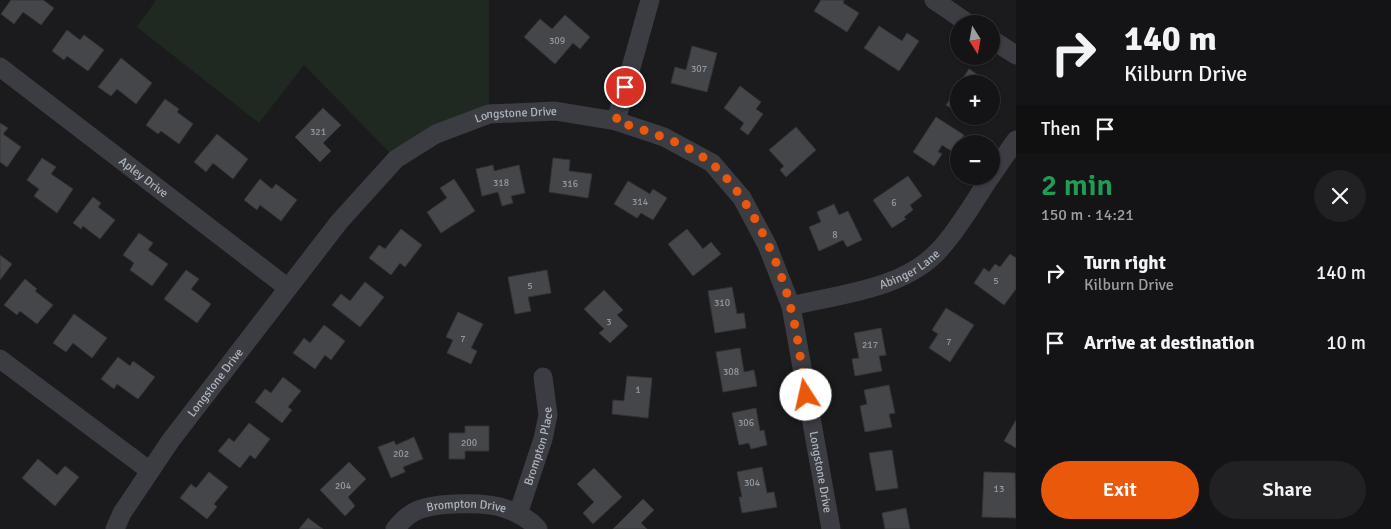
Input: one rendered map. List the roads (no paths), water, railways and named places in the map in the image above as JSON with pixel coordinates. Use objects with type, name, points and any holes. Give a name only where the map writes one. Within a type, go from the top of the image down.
[{"type":"street","points":[[616,121],[650,0]]},
{"type":"street","points":[[934,0],[956,15]]},
{"type":"street","points":[[1000,45],[1016,55]]},
{"type":"street","name":"Apley Drive","points":[[0,67],[288,288]]},
{"type":"street","name":"Longstone Drive","points":[[115,529],[122,513],[171,440],[339,222],[396,159],[436,134],[489,114],[554,111],[616,121],[664,137],[712,164],[742,198],[767,245],[791,306],[831,529]]},
{"type":"street","name":"Abinger Lane","points":[[1000,163],[1016,140]]},
{"type":"street","name":"Abinger Lane","points":[[791,306],[894,281],[920,268],[941,248],[985,185]]},
{"type":"street","points":[[0,359],[150,471]]},
{"type":"street","name":"Brompton Place","points":[[518,514],[543,439],[548,415],[543,377]]},
{"type":"street","name":"Brompton Drive","points":[[395,529],[416,511],[444,506],[478,504],[507,509],[529,520],[538,529]]}]
